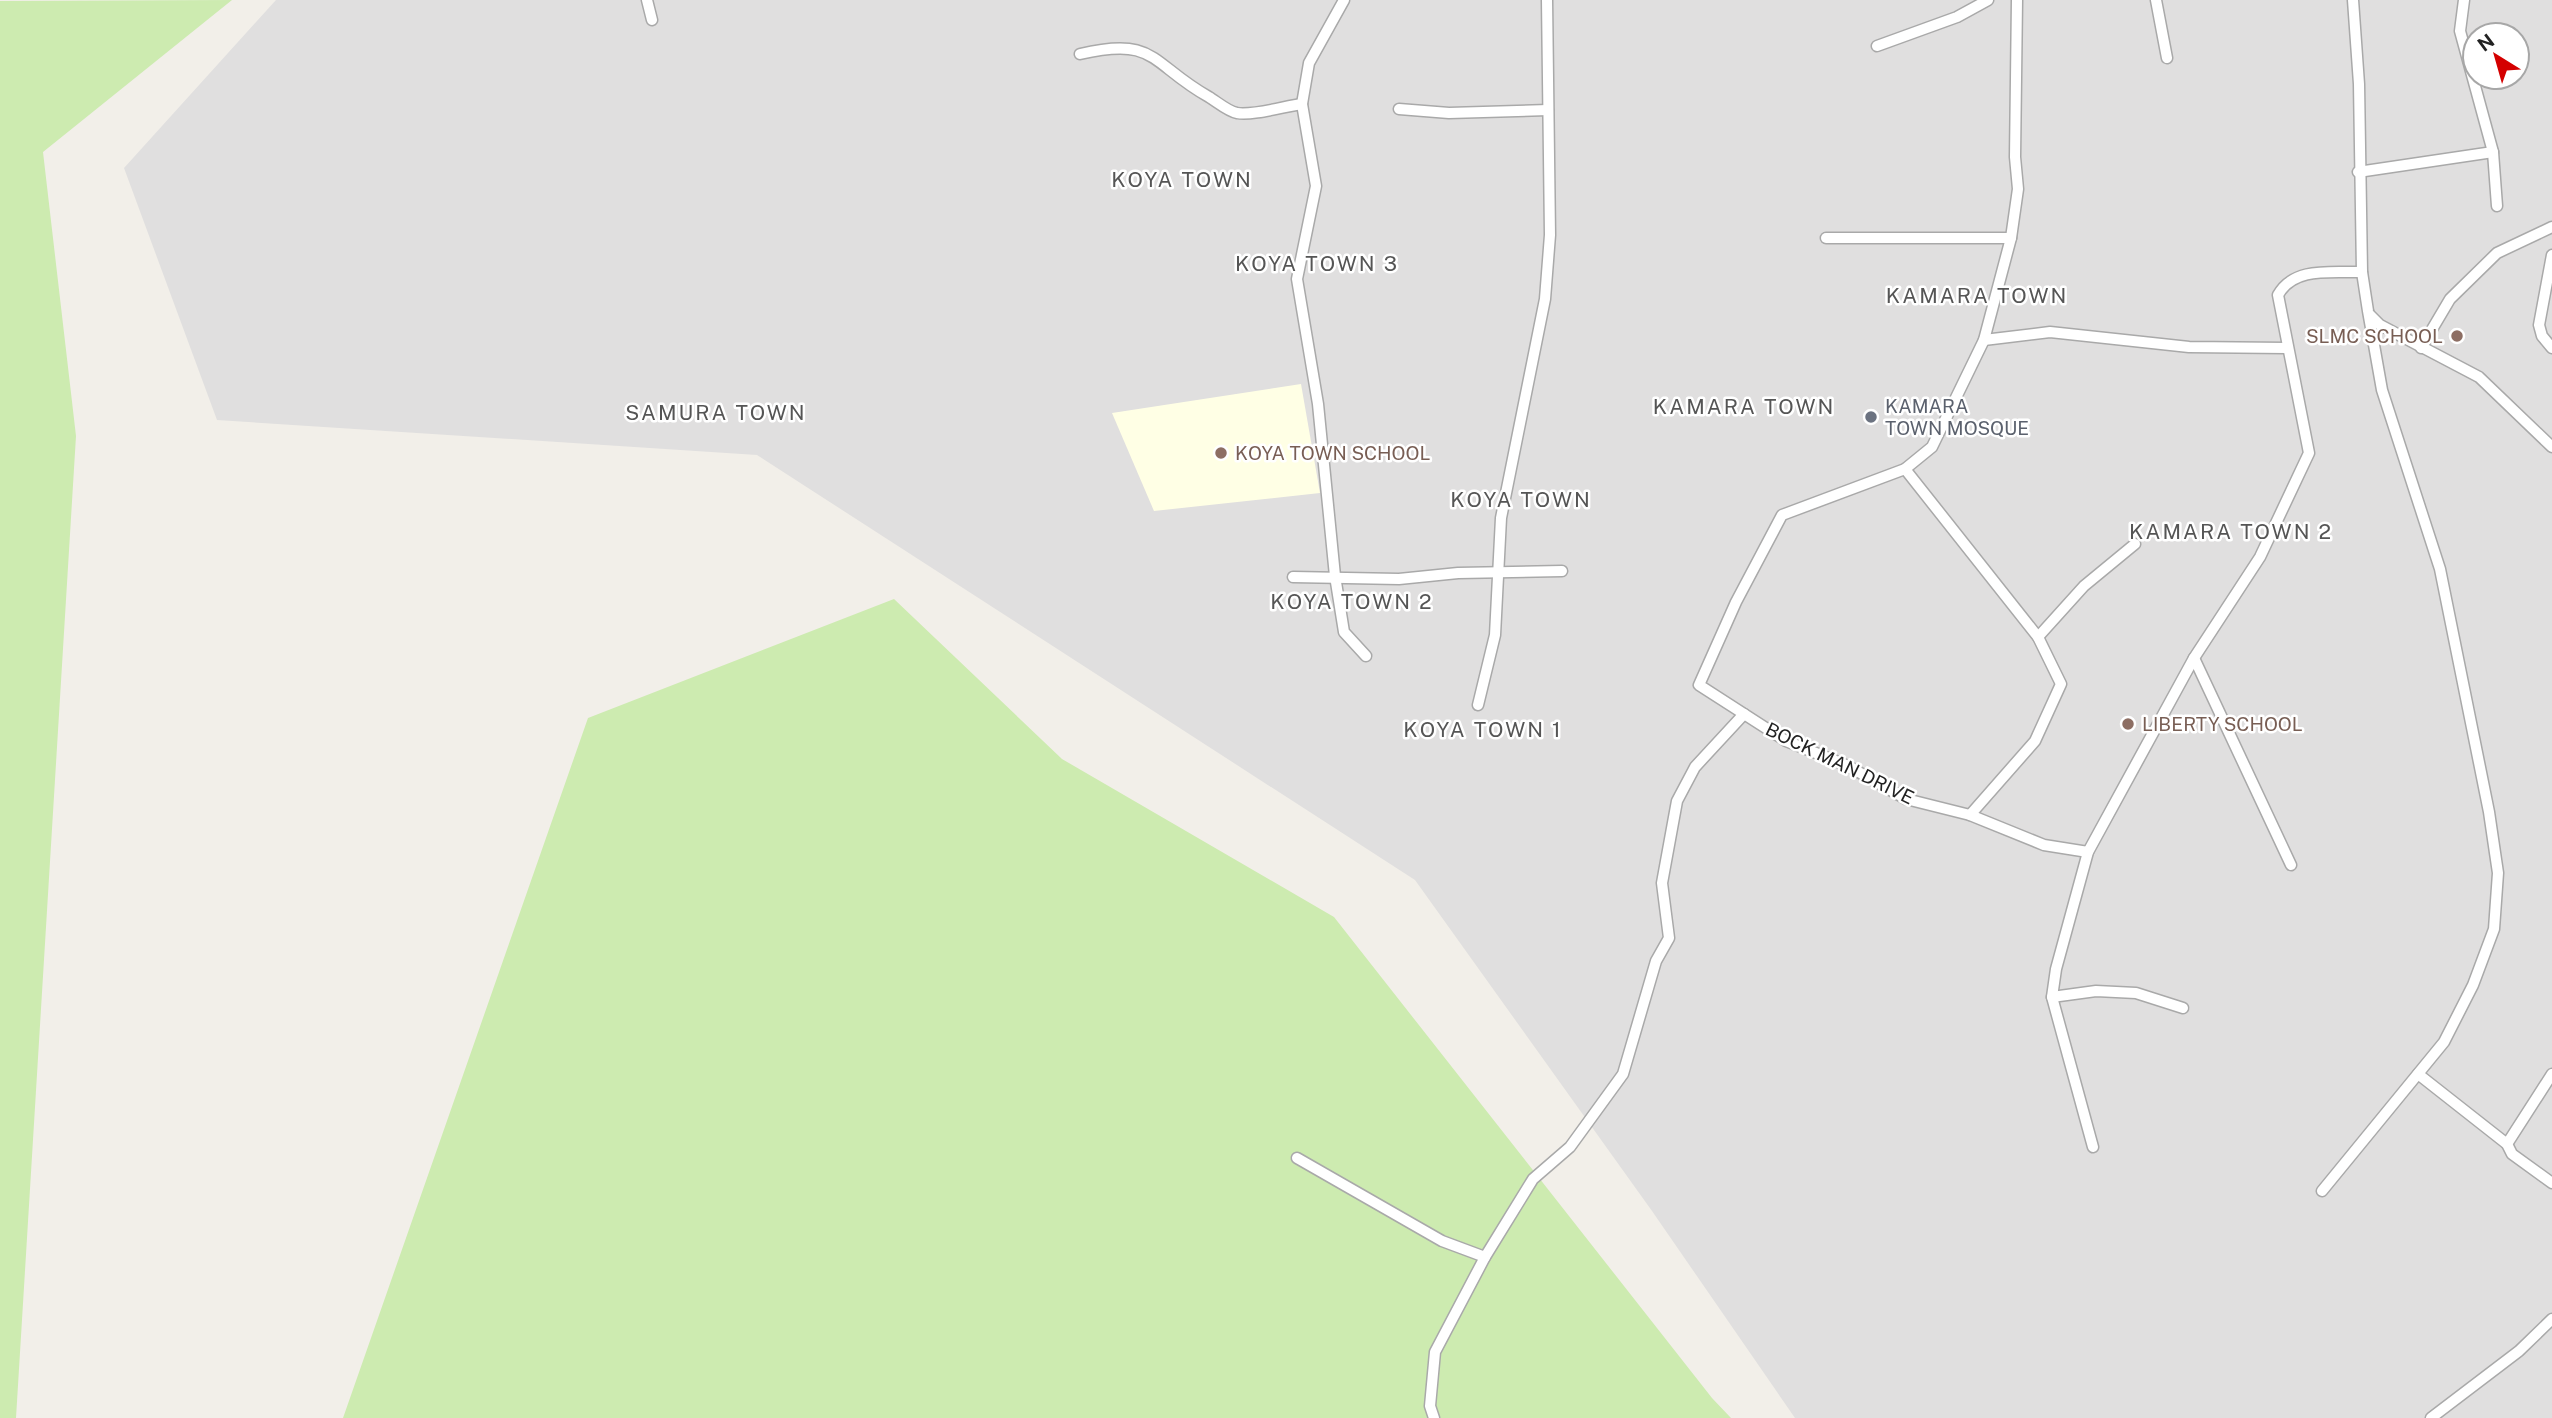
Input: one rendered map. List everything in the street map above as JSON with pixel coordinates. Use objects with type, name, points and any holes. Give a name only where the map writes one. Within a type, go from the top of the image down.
[{"type":"street","points":[[647,0],[652,20]]},
{"type":"street","points":[[1344,0],[1309,64],[1302,104],[1316,186],[1297,279],[1318,404],[1335,576],[1344,632],[1366,656]]},
{"type":"street","points":[[1478,705],[1495,635],[1496,572],[1501,518],[1545,299],[1550,235],[1547,0]]},
{"type":"street","points":[[1877,46],[1958,17],[1988,0]]},
{"type":"street","points":[[2017,0],[2015,157],[2018,189],[2011,238],[1984,340],[2050,332],[2189,347],[2286,348]]},
{"type":"street","points":[[2156,0],[2167,58]]},
{"type":"street","points":[[2322,1191],[2444,1042],[2473,985],[2494,929],[2498,873],[2489,812],[2440,569],[2382,390],[2368,311],[2362,272],[2358,172],[2359,84],[2353,0]]},
{"type":"street","points":[[2464,0],[2460,31],[2493,152],[2497,206]]},
{"type":"street","points":[[1080,54],[1112,46],[1137,48],[1153,55],[1179,80],[1237,113],[1302,104]]},
{"type":"street","points":[[1399,110],[1449,113],[1548,110]]},
{"type":"street","points":[[2358,172],[2493,152]]},
{"type":"street","points":[[2421,348],[2450,299],[2497,253],[2552,228]]},
{"type":"street","points":[[1826,238],[2011,238]]},
{"type":"street","points":[[2552,255],[2539,325],[2542,336],[2552,348]]},
{"type":"street","points":[[2093,1147],[2052,997],[2056,969],[2088,852],[2194,658],[2260,557],[2309,453],[2304,417],[2286,348],[2278,295],[2284,284],[2296,275],[2362,272]]},
{"type":"street","points":[[2368,311],[2380,325],[2479,377],[2552,447]]},
{"type":"street","name":"BOCK MAN DRIVE","points":[[1984,340],[1932,447],[1905,469],[1782,515],[1736,602],[1699,685],[1786,741],[1848,766],[1906,799],[1970,815],[2044,845],[2088,852]]},
{"type":"street","points":[[1905,469],[2038,637],[2061,684],[2035,741],[1970,815]]},
{"type":"street","points":[[2038,637],[2084,586],[2135,544]]},
{"type":"street","points":[[1293,577],[1399,579],[1496,572],[1562,571]]},
{"type":"street","points":[[2194,658],[2291,865]]},
{"type":"street","points":[[1434,1418],[1430,1406],[1435,1352],[1485,1257],[1533,1179],[1570,1147],[1623,1074],[1656,961],[1669,938],[1662,883],[1677,801],[1695,767],[1744,714]]},
{"type":"street","points":[[2052,997],[2096,991],[2136,993],[2183,1008]]},
{"type":"street","points":[[2417,1074],[2507,1144],[2512,1154],[2552,1183]]},
{"type":"street","points":[[2507,1144],[2552,1074]]},
{"type":"street","points":[[1297,1158],[1442,1241],[1485,1257]]},
{"type":"street","points":[[2431,1418],[2519,1351],[2552,1319]]},
{"type":"shaded area","points":[[276,0],[2552,0],[2552,1418],[1795,1418],[1652,1211],[1415,880],[757,455],[217,420],[124,168]]},
{"type":"shaded area","name":"KOYA TOWN SCHOOL","points":[[1301,384],[1320,493],[1154,511],[1112,413]]},
{"type":"green space","points":[[232,0],[43,152],[76,436],[16,1418],[0,1418],[0,1]]},
{"type":"green space","points":[[894,599],[1062,759],[1334,917],[1712,1398],[1731,1418],[343,1418],[588,718]]},
{"type":"place","name":"SLMC SCHOOL","points":[[2457,336]]},
{"type":"place","name":"KAMARA TOWN MOSQUE","points":[[1871,417]]},
{"type":"place","name":"KOYA TOWN SCHOOL","points":[[1221,453]]},
{"type":"place","name":"LIBERTY SCHOOL","points":[[2128,724]]},
{"type":"district","name":"KOYA TOWN","points":[[1182,180]]},
{"type":"district","name":"KOYA TOWN 3","points":[[1317,264]]},
{"type":"district","name":"KAMARA TOWN","points":[[1977,296]]},
{"type":"district","name":"KAMARA TOWN","points":[[1744,407]]},
{"type":"district","name":"SAMURA TOWN","points":[[716,413]]},
{"type":"district","name":"KOYA TOWN","points":[[1521,500]]},
{"type":"district","name":"KAMARA TOWN 2","points":[[2231,532]]},
{"type":"district","name":"KOYA TOWN 2","points":[[1352,602]]},
{"type":"district","name":"KOYA TOWN 1","points":[[1483,730]]}]
